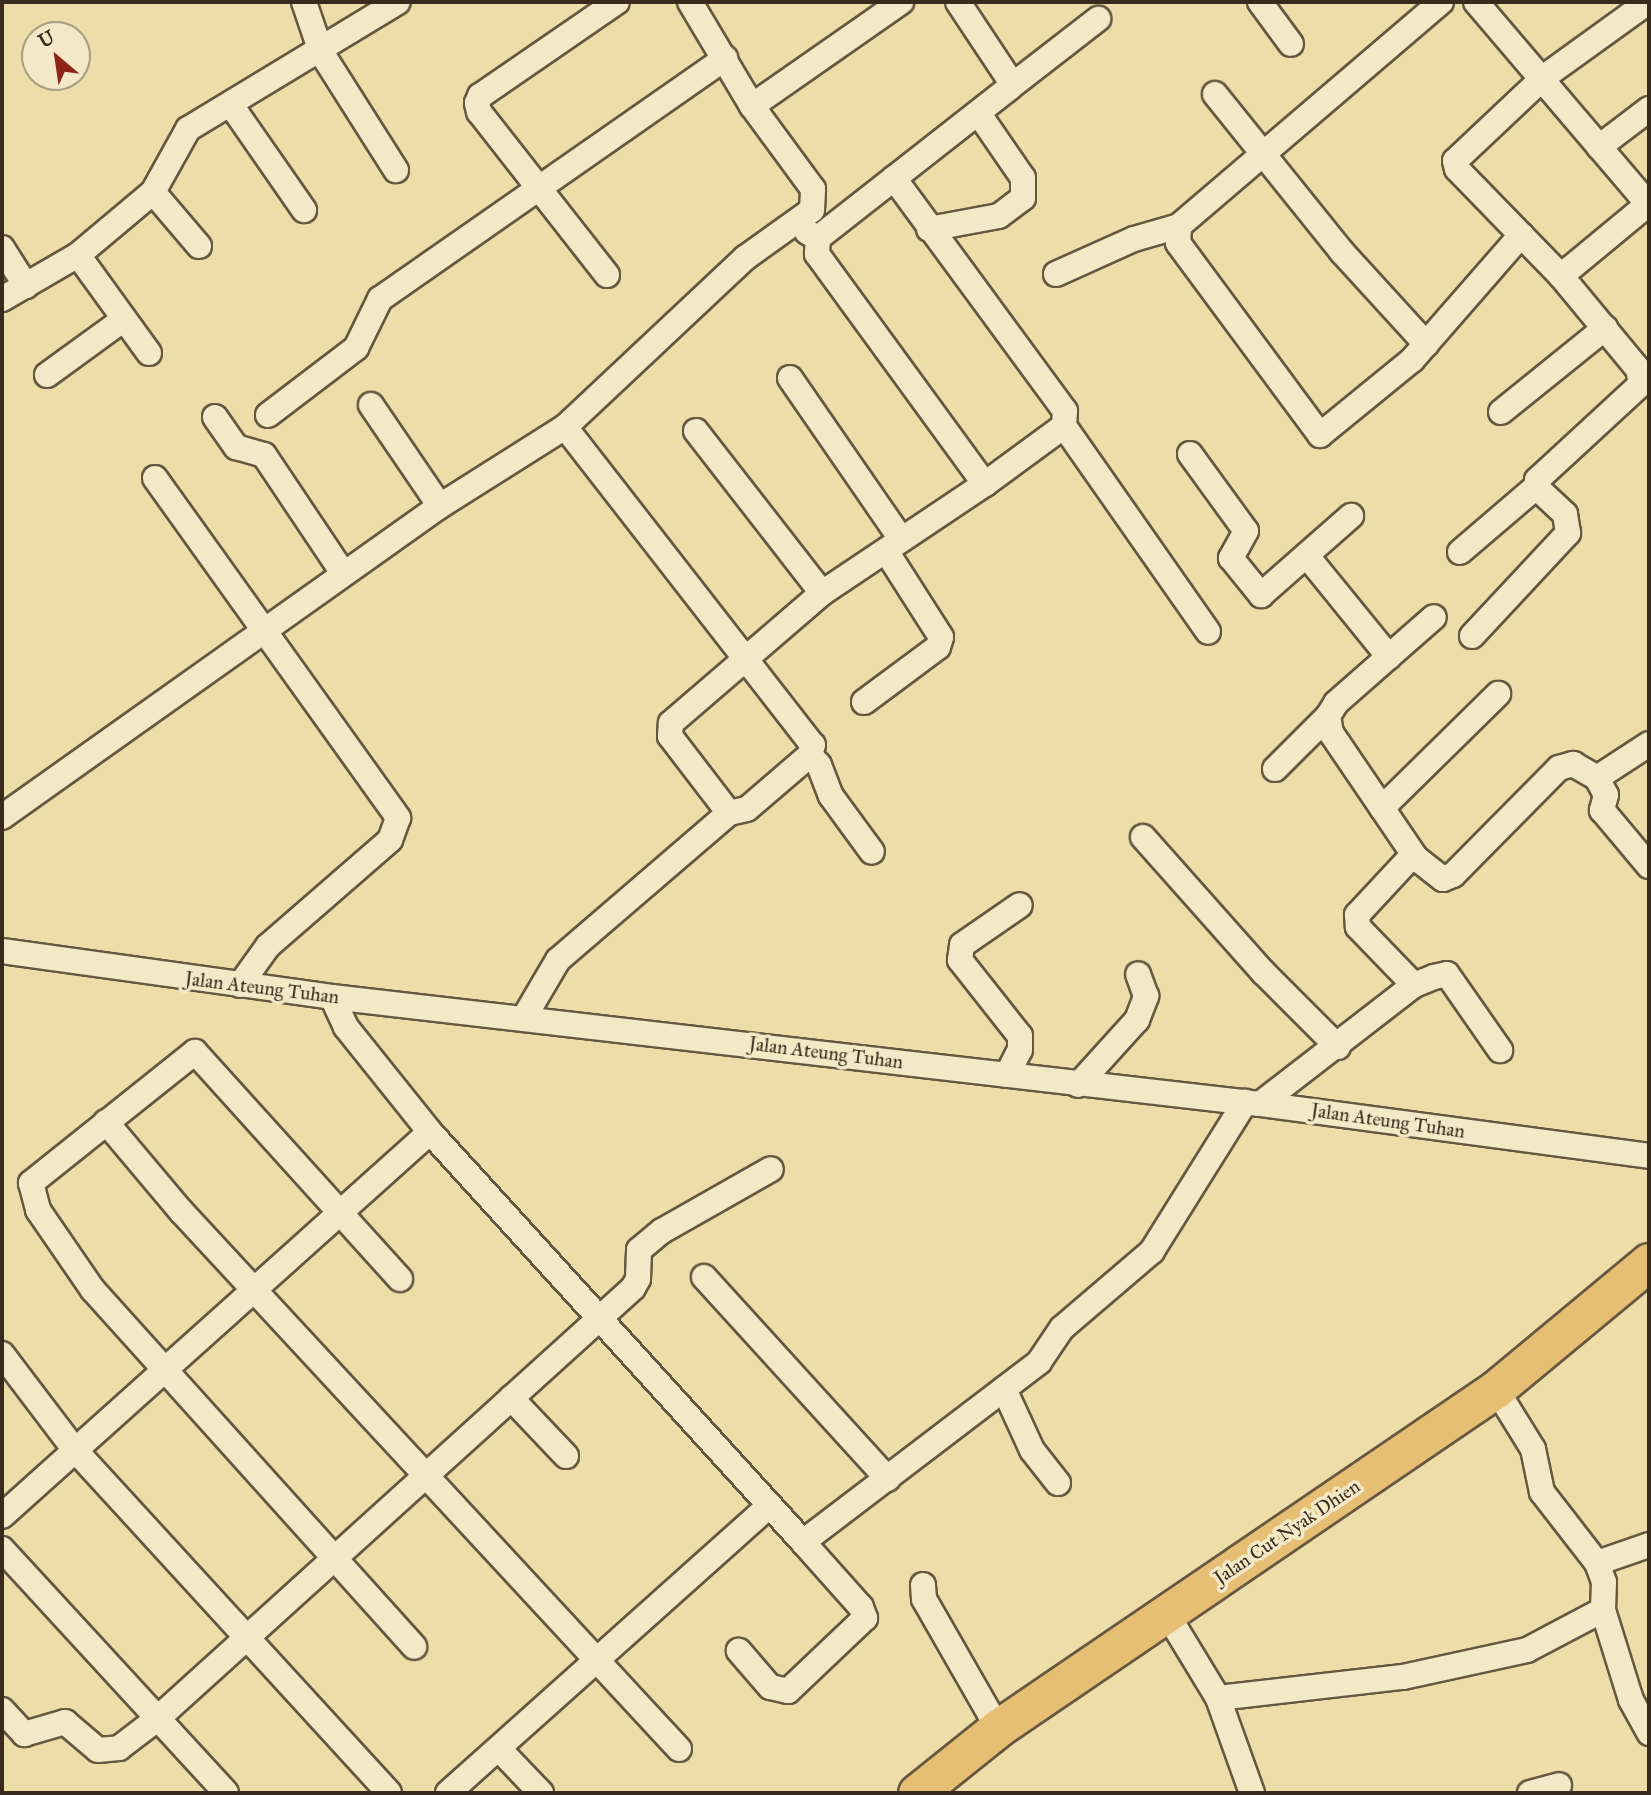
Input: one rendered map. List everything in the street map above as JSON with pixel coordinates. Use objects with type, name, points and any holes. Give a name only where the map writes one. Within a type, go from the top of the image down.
[{"type":"highway","name":"Jalan Cut Nyak Dhien","points":[[917,1793],[998,1728],[1496,1388],[1649,1262]]},
{"type":"street","points":[[304,2],[321,52],[396,170]]},
{"type":"street","points":[[2,299],[78,255],[153,191],[188,129],[321,52],[398,2]]},
{"type":"street","points":[[607,275],[479,112],[480,96],[617,2]]},
{"type":"street","points":[[2,817],[343,573],[440,506],[565,426],[745,258],[795,225],[812,210],[813,189],[752,106],[690,2]]},
{"type":"street","points":[[958,2],[1009,79],[1009,88]]},
{"type":"street","points":[[1260,2],[1291,44]]},
{"type":"street","points":[[1056,274],[1134,239],[1179,226],[1441,2]]},
{"type":"street","points":[[1476,2],[1544,77],[1599,148],[1649,204],[1561,276]]},
{"type":"street","points":[[1472,636],[1568,533],[1565,514],[1537,486],[1537,480],[1645,380],[1561,276],[1457,169],[1455,161],[1544,77],[1648,2]]},
{"type":"street","points":[[752,106],[885,6]]},
{"type":"street","points":[[985,484],[817,254],[818,238],[1098,19]]},
{"type":"street","points":[[268,415],[356,348],[380,299],[725,58]]},
{"type":"street","points":[[1215,94],[1342,252],[1426,344]]},
{"type":"street","points":[[231,105],[304,210]]},
{"type":"street","points":[[1599,148],[1649,109]]},
{"type":"street","points":[[929,229],[999,216],[1023,198],[1023,178],[979,114]]},
{"type":"street","points":[[894,178],[1065,411],[1064,426],[1208,632]]},
{"type":"street","points":[[153,191],[199,246]]},
{"type":"street","points":[[795,225],[818,238]]},
{"type":"street","points":[[1179,226],[1178,243],[1315,433],[1328,432],[1426,344],[1521,235]]},
{"type":"street","points":[[2,248],[26,286]]},
{"type":"street","points":[[78,255],[149,352]]},
{"type":"street","points":[[47,375],[124,319]]},
{"type":"street","points":[[1501,412],[1605,328]]},
{"type":"street","points":[[790,378],[894,545],[941,637],[938,647],[864,702]]},
{"type":"street","points":[[371,405],[440,506]]},
{"type":"street","points":[[215,417],[236,447],[264,455],[343,573]]},
{"type":"street","points":[[524,1016],[558,960],[729,813],[747,809],[810,755],[813,745],[744,662],[565,426]]},
{"type":"street","points":[[729,813],[668,730],[822,593],[985,484],[1064,426]]},
{"type":"street","points":[[696,431],[822,593]]},
{"type":"street","points":[[1190,454],[1246,531],[1231,558],[1261,595],[1351,516]]},
{"type":"street","points":[[155,478],[398,818],[390,841],[268,946],[240,985]]},
{"type":"street","points":[[1460,552],[1537,486]]},
{"type":"street","points":[[1307,556],[1389,657]]},
{"type":"street","points":[[1275,769],[1328,716],[1336,703],[1434,617]]},
{"type":"street","points":[[1382,808],[1498,694]]},
{"type":"street","points":[[1328,716],[1331,733],[1416,858],[1443,879],[1453,875],[1559,768],[1573,764],[1597,778],[1606,795],[1602,810],[1649,866]]},
{"type":"street","points":[[1597,778],[1649,744]]},
{"type":"street","points":[[810,755],[819,765],[831,796],[872,852]]},
{"type":"street","points":[[1143,837],[1263,971],[1338,1047]]},
{"type":"street","points":[[1414,985],[1358,927],[1357,915],[1409,859],[1416,858]]},
{"type":"street","points":[[1007,1075],[1020,1050],[1020,1036],[960,960],[962,945],[1020,905]]},
{"type":"street","name":"Jalan Ateung Tuhan","points":[[2,951],[332,997],[524,1016],[1078,1085],[1253,1103],[1649,1157]]},
{"type":"street","points":[[1078,1085],[1137,1020],[1146,996],[1138,974]]},
{"type":"street","points":[[803,1542],[1039,1362],[1062,1328],[1159,1243],[1166,1224],[1253,1103],[1338,1047],[1414,985],[1447,974],[1500,1051]]},
{"type":"street","points":[[332,997],[346,1027],[430,1132],[768,1507],[803,1542],[861,1607],[865,1618],[788,1691],[771,1687],[739,1651]]},
{"type":"street","points":[[400,1279],[343,1210],[195,1052],[31,1183],[30,1195],[93,1290],[414,1647]]},
{"type":"street","points":[[106,1122],[254,1289],[679,1749]]},
{"type":"street","points":[[2,1516],[430,1132]]},
{"type":"street","points":[[6,1724],[31,1735],[71,1724],[105,1753],[119,1748],[157,1718],[636,1284],[639,1250],[662,1231],[771,1169]]},
{"type":"street","points":[[704,1277],[888,1479]]},
{"type":"street","points":[[2,1354],[75,1451],[243,1638],[389,1793]]},
{"type":"street","points":[[1496,1388],[1533,1449],[1542,1492],[1597,1563],[1604,1582],[1603,1610],[1639,1692],[1649,1733]]},
{"type":"street","points":[[1004,1389],[1032,1450],[1058,1483]]},
{"type":"street","points":[[511,1398],[566,1456]]},
{"type":"street","points":[[448,1793],[598,1662],[768,1507]]},
{"type":"street","points":[[1597,1563],[1649,1545]]},
{"type":"street","points":[[2,1549],[226,1793]]},
{"type":"street","points":[[923,1585],[923,1599],[998,1728]]},
{"type":"street","points":[[1218,1698],[1403,1677],[1527,1650],[1603,1610]]},
{"type":"street","points":[[1167,1614],[1218,1698],[1252,1793]]},
{"type":"street","points":[[499,1749],[541,1793]]},
{"type":"street","points":[[1530,1793],[1559,1785]]}]
